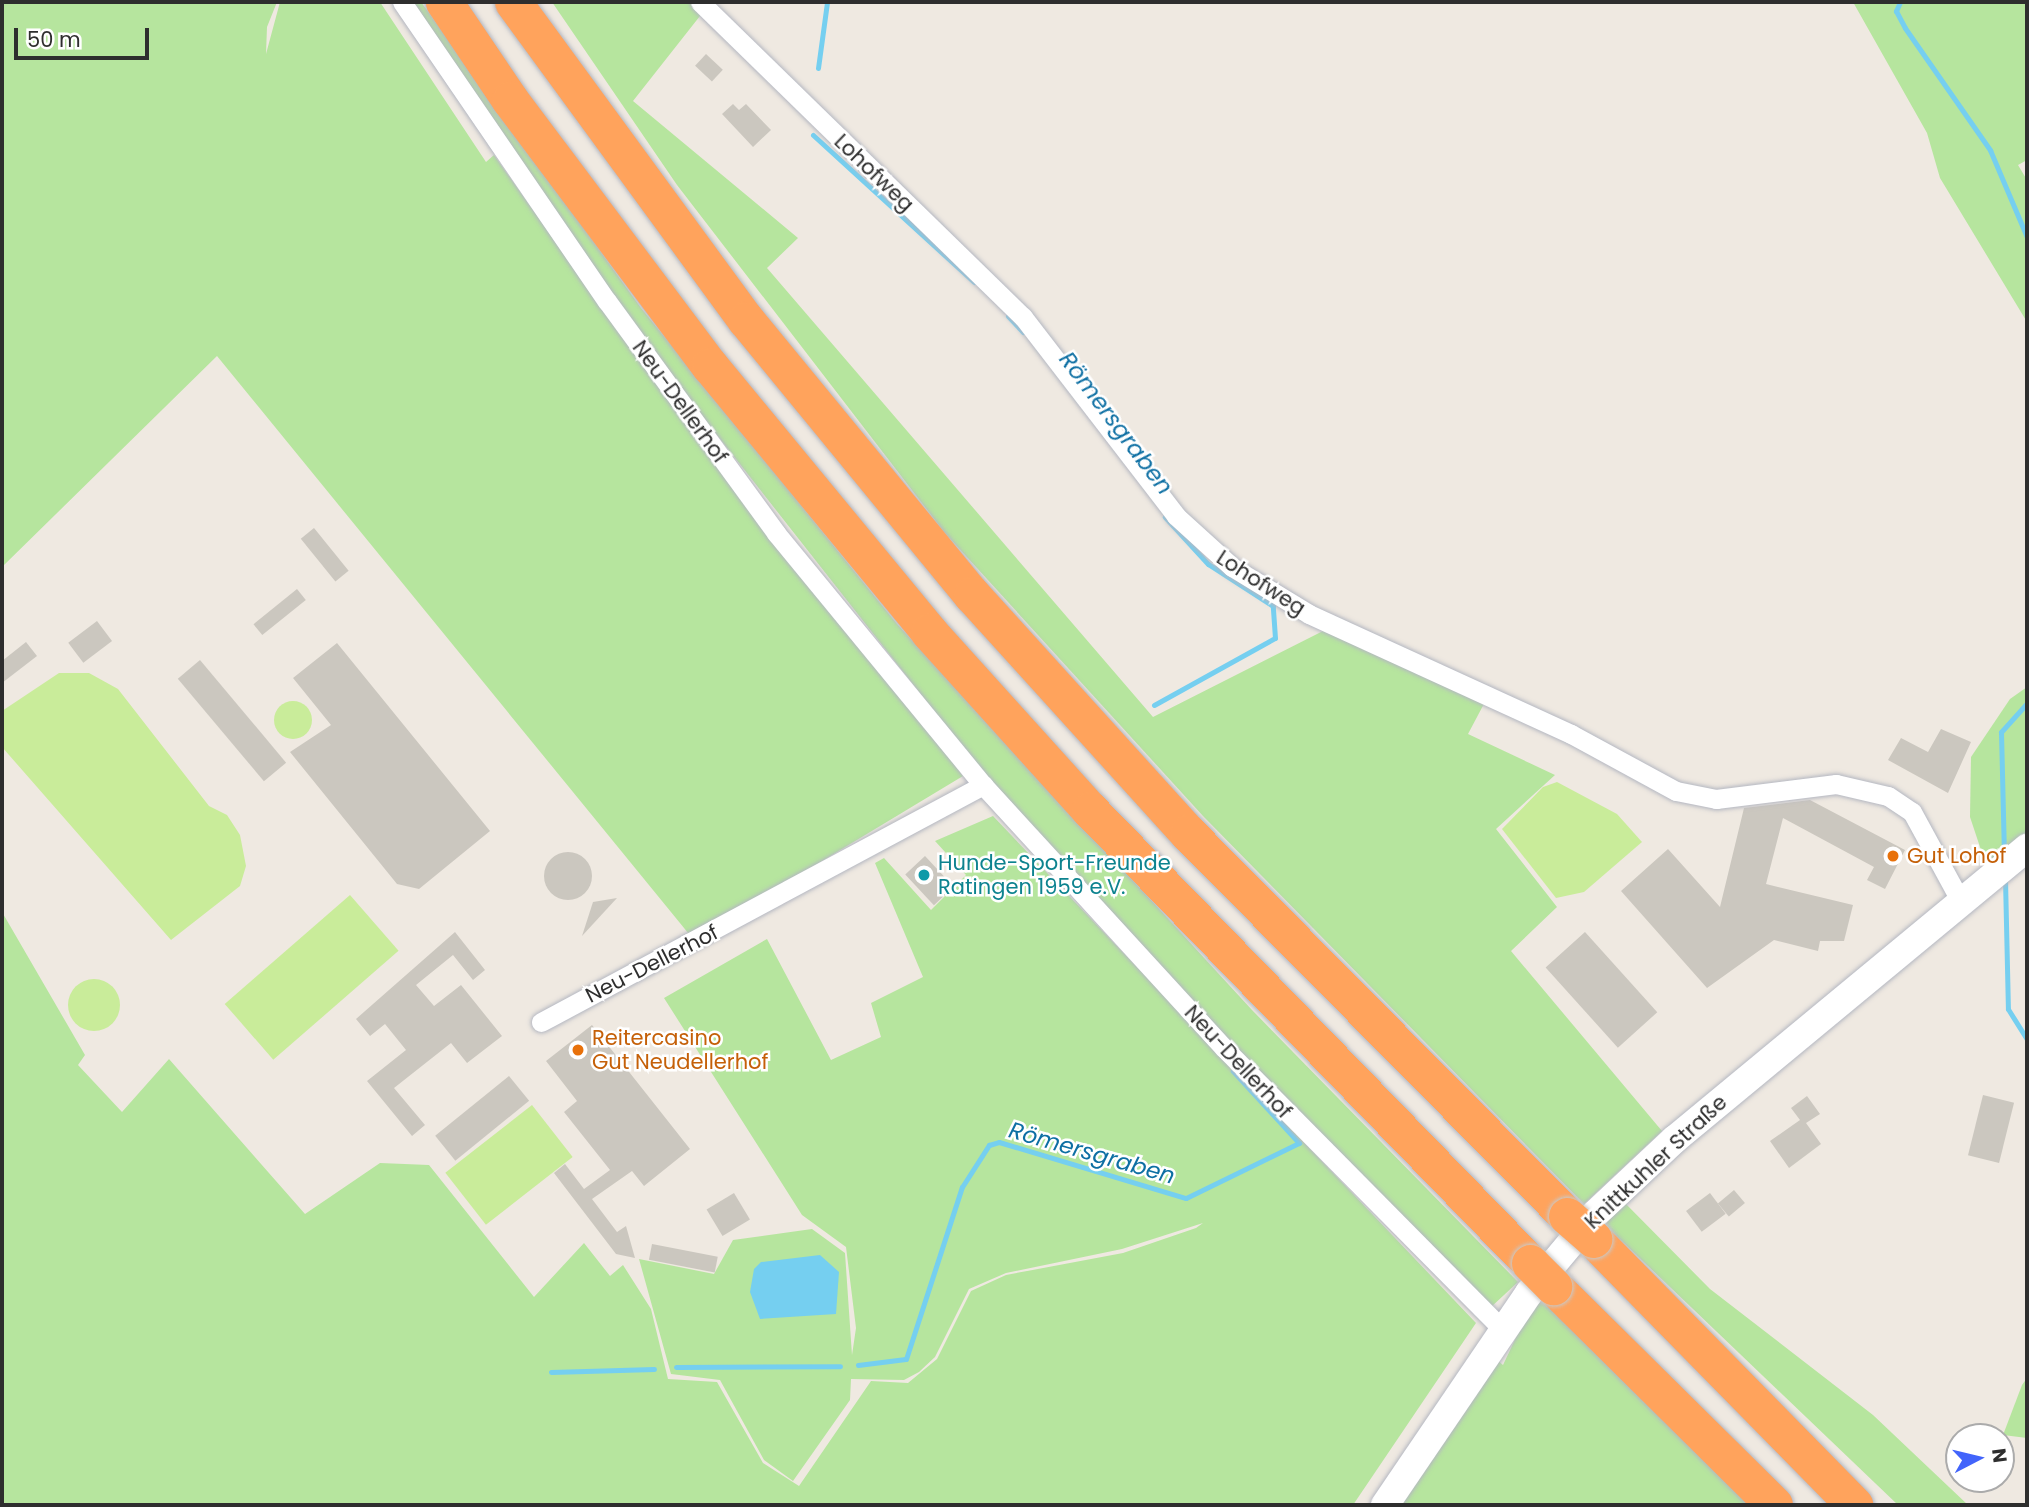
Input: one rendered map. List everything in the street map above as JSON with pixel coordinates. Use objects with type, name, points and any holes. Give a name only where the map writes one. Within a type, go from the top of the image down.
[{"type":"highway","points":[[444,2],[661,303],[929,632],[1100,820],[1541,1275],[1774,1505]]},
{"type":"highway","points":[[513,2],[746,320],[963,585],[1188,833],[1854,1505]]},
{"type":"street","name":"Neu-Dellerhof","points":[[402,2],[776,533],[983,785],[1224,1048],[1503,1330]]},
{"type":"street","name":"Lohofweg","points":[[700,2],[1023,317],[1176,516],[1232,566],[1309,614],[1571,734],[1685,794],[1716,799],[1836,784],[1888,796],[1912,812],[1960,900]]},
{"type":"street","name":"Neu-Dellerhof","points":[[541,1022],[983,785]]},
{"type":"street","name":"Knittkuhler Straße","points":[[1385,1505],[1503,1330],[1620,1189],[1960,900],[2025,849]]},
{"type":"green space","points":[[2,2],[277,2],[267,27],[266,54],[280,2],[380,2],[486,162],[494,155],[602,308],[963,776],[693,939],[217,356],[2,567]]},
{"type":"green space","points":[[410,2],[421,2],[641,308],[897,624],[1252,1010],[1518,1282],[1490,1308],[1230,1043],[989,781],[625,318]]},
{"type":"green space","points":[[552,2],[711,2],[633,101],[798,238],[767,268],[1153,717],[1323,631],[1486,700],[1468,734],[1555,775],[1496,829],[1557,907],[1511,951],[1662,1131],[1584,1204],[1203,816],[945,533],[677,185]]},
{"type":"green space","points":[[1853,2],[2027,2],[2027,160],[2018,165],[2027,180],[2027,322],[1940,178],[1927,133]]},
{"type":"green space","points":[[59,673],[89,673],[118,689],[209,806],[227,815],[240,835],[246,866],[240,886],[171,940],[2,747],[2,711]]},
{"type":"green space","points":[[2027,687],[2027,835],[1986,865],[1970,817],[1971,757],[2010,699]]},
{"type":"green space","points":[[293,701],[307,706],[312,720],[307,734],[293,739],[279,734],[274,720],[279,706]]},
{"type":"green space","points":[[1557,782],[1617,814],[1642,842],[1584,892],[1556,898],[1502,829],[1543,787]]},
{"type":"green space","points":[[993,816],[1476,1323],[1353,1505],[2,1505],[2,912],[85,1055],[78,1065],[122,1112],[169,1059],[305,1214],[380,1163],[429,1165],[534,1297],[584,1243],[610,1276],[623,1265],[651,1309],[668,1379],[717,1382],[763,1463],[799,1486],[871,1381],[908,1383],[937,1359],[971,1291],[1006,1275],[1123,1253],[1196,1228],[1203,1223],[1122,1249],[1006,1273],[969,1289],[935,1357],[919,1372],[904,1380],[851,1379],[850,1400],[793,1481],[764,1460],[720,1380],[671,1374],[639,1259],[714,1274],[733,1240],[812,1229],[845,1253],[852,1355],[856,1328],[846,1247],[802,1215],[664,998],[767,939],[831,1060],[881,1037],[871,1003],[923,977],[875,863],[884,858],[931,910],[966,875],[935,841]]},
{"type":"green space","points":[[350,895],[399,951],[273,1060],[225,1004]]},
{"type":"green space","points":[[94,979],[104,981],[112,987],[118,995],[118,1015],[112,1023],[104,1029],[94,1031],[84,1029],[76,1023],[70,1015],[68,1005],[70,995],[76,987],[84,981]]},
{"type":"green space","points":[[532,1105],[573,1157],[486,1225],[445,1173]]},
{"type":"green space","points":[[1622,1200],[1710,1289],[1873,1415],[1945,1483],[1945,1493],[1955,1493],[1968,1505],[1898,1505],[1602,1222]]},
{"type":"green space","points":[[1537,1293],[1753,1505],[1397,1505],[1497,1360],[1503,1365]]},
{"type":"green space","points":[[2027,1378],[2027,1438],[2015,1436],[2015,1423],[2008,1423]]},
{"type":"water","points":[[820,1255],[839,1272],[836,1314],[760,1319],[750,1292],[754,1269],[761,1262]]},
{"type":"building","points":[[706,54],[723,70],[712,81],[695,66]]},
{"type":"building","points":[[733,104],[739,110],[746,104],[771,130],[753,147],[722,114]]},
{"type":"building","points":[[314,528],[349,571],[335,581],[301,539]]},
{"type":"building","points":[[297,589],[306,600],[262,635],[253,624]]},
{"type":"building","points":[[97,621],[112,641],[83,663],[68,643]]},
{"type":"building","points":[[26,642],[37,656],[2,683],[2,661]]},
{"type":"building","points":[[337,643],[490,831],[419,889],[397,884],[290,752],[331,725],[293,678]]},
{"type":"building","points":[[200,660],[286,763],[264,781],[178,679]]},
{"type":"building","points":[[1941,729],[1971,742],[1948,793],[1888,760],[1901,738],[1928,752]]},
{"type":"building","points":[[1810,800],[1905,850],[1885,889],[1867,880],[1874,867],[1783,818],[1766,884],[1853,905],[1844,941],[1820,941],[1818,951],[1774,940],[1707,988],[1621,891],[1668,849],[1720,907],[1744,808]]},
{"type":"building","points":[[568,852],[585,859],[592,876],[585,893],[568,900],[551,893],[544,876],[551,859]]},
{"type":"building","name":"Hunde-Sport-Freunde Ratingen 1959 e.V.","points":[[925,856],[954,887],[934,905],[905,874]]},
{"type":"building","points":[[617,898],[582,936],[593,902]]},
{"type":"building","points":[[455,932],[485,970],[473,980],[453,955],[416,985],[434,1006],[461,985],[502,1036],[467,1063],[451,1043],[394,1088],[425,1125],[412,1136],[367,1081],[406,1050],[385,1024],[370,1036],[356,1019]]},
{"type":"building","points":[[1585,932],[1657,1012],[1618,1048],[1546,967]]},
{"type":"building","points":[[592,1025],[690,1149],[644,1186],[632,1171],[592,1199],[617,1232],[626,1226],[635,1258],[616,1254],[554,1173],[565,1164],[584,1189],[610,1170],[564,1112],[577,1101],[546,1061]]},
{"type":"building","points":[[509,1076],[529,1101],[455,1161],[435,1136]]},
{"type":"building","points":[[1983,1095],[2014,1103],[1999,1163],[1968,1155]]},
{"type":"building","points":[[1807,1096],[1820,1114],[1806,1123],[1821,1144],[1789,1168],[1770,1141],[1800,1120],[1791,1108]]},
{"type":"building","points":[[1734,1190],[1745,1203],[1729,1217],[1718,1203]]},
{"type":"building","points":[[734,1193],[750,1220],[723,1236],[707,1209]]},
{"type":"building","points":[[1710,1193],[1726,1214],[1702,1232],[1686,1211]]},
{"type":"building","points":[[652,1244],[718,1257],[715,1272],[649,1260]]},
{"type":"waterway","name":"Römersgraben","points":[[818,68],[827,2]]},
{"type":"waterway","points":[[1900,2],[1896,11],[1905,28],[1990,150],[2027,237]]},
{"type":"waterway","name":"Römersgraben","points":[[813,135],[974,282]]},
{"type":"waterway","name":"Römersgraben","points":[[1008,316],[1023,332]]},
{"type":"waterway","name":"Römersgraben","points":[[1154,705],[1275,638],[1273,606],[1208,564],[1165,517]]},
{"type":"waterway","points":[[2004,855],[2001,732],[2027,703]]},
{"type":"waterway","points":[[2005,879],[2008,1009],[2027,1040]]},
{"type":"waterway","name":"Römersgraben","points":[[858,1365],[906,1359],[962,1187],[989,1145],[999,1142],[1186,1198],[1299,1143],[1233,1071]]},
{"type":"waterway","name":"Römersgraben","points":[[676,1367],[840,1366]]},
{"type":"waterway","name":"Römersgraben","points":[[551,1372],[654,1369]]},
{"type":"place","name":"Gut Lohof","points":[[1893,856]]},
{"type":"place","name":"Hunde-Sport-Freunde Ratingen 1959 e.V.","points":[[924,875]]},
{"type":"place","name":"Reitercasino Gut Neudellerhof","points":[[578,1050]]}]
